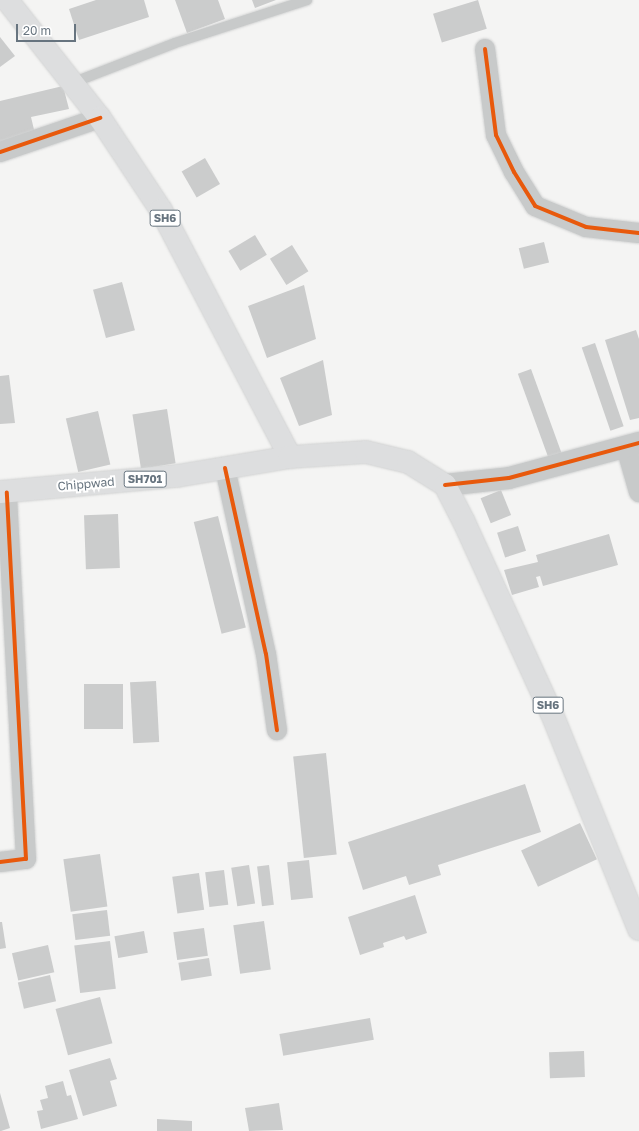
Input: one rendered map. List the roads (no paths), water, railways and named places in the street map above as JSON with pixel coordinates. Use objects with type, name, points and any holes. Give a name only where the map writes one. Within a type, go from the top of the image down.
[{"type":"main road","name":"SH6","points":[[7,0],[100,118],[161,210],[290,457]]},
{"type":"main road","name":"Chippwad","points":[[3,492],[177,476],[290,457],[366,452],[408,462],[445,485]]},
{"type":"main road","name":"SH6","points":[[445,485],[464,522],[552,714],[639,929]]},
{"type":"street","points":[[485,49],[496,135],[514,172],[535,206],[586,227],[639,232]]},
{"type":"street","points":[[0,152],[100,118]]},
{"type":"street","points":[[445,485],[509,478],[632,445],[639,492]]},
{"type":"street","points":[[225,468],[266,654],[276,730]]},
{"type":"street","points":[[0,862],[26,859],[3,492]]},
{"type":"lane","points":[[72,83],[175,43],[307,0]]}]
